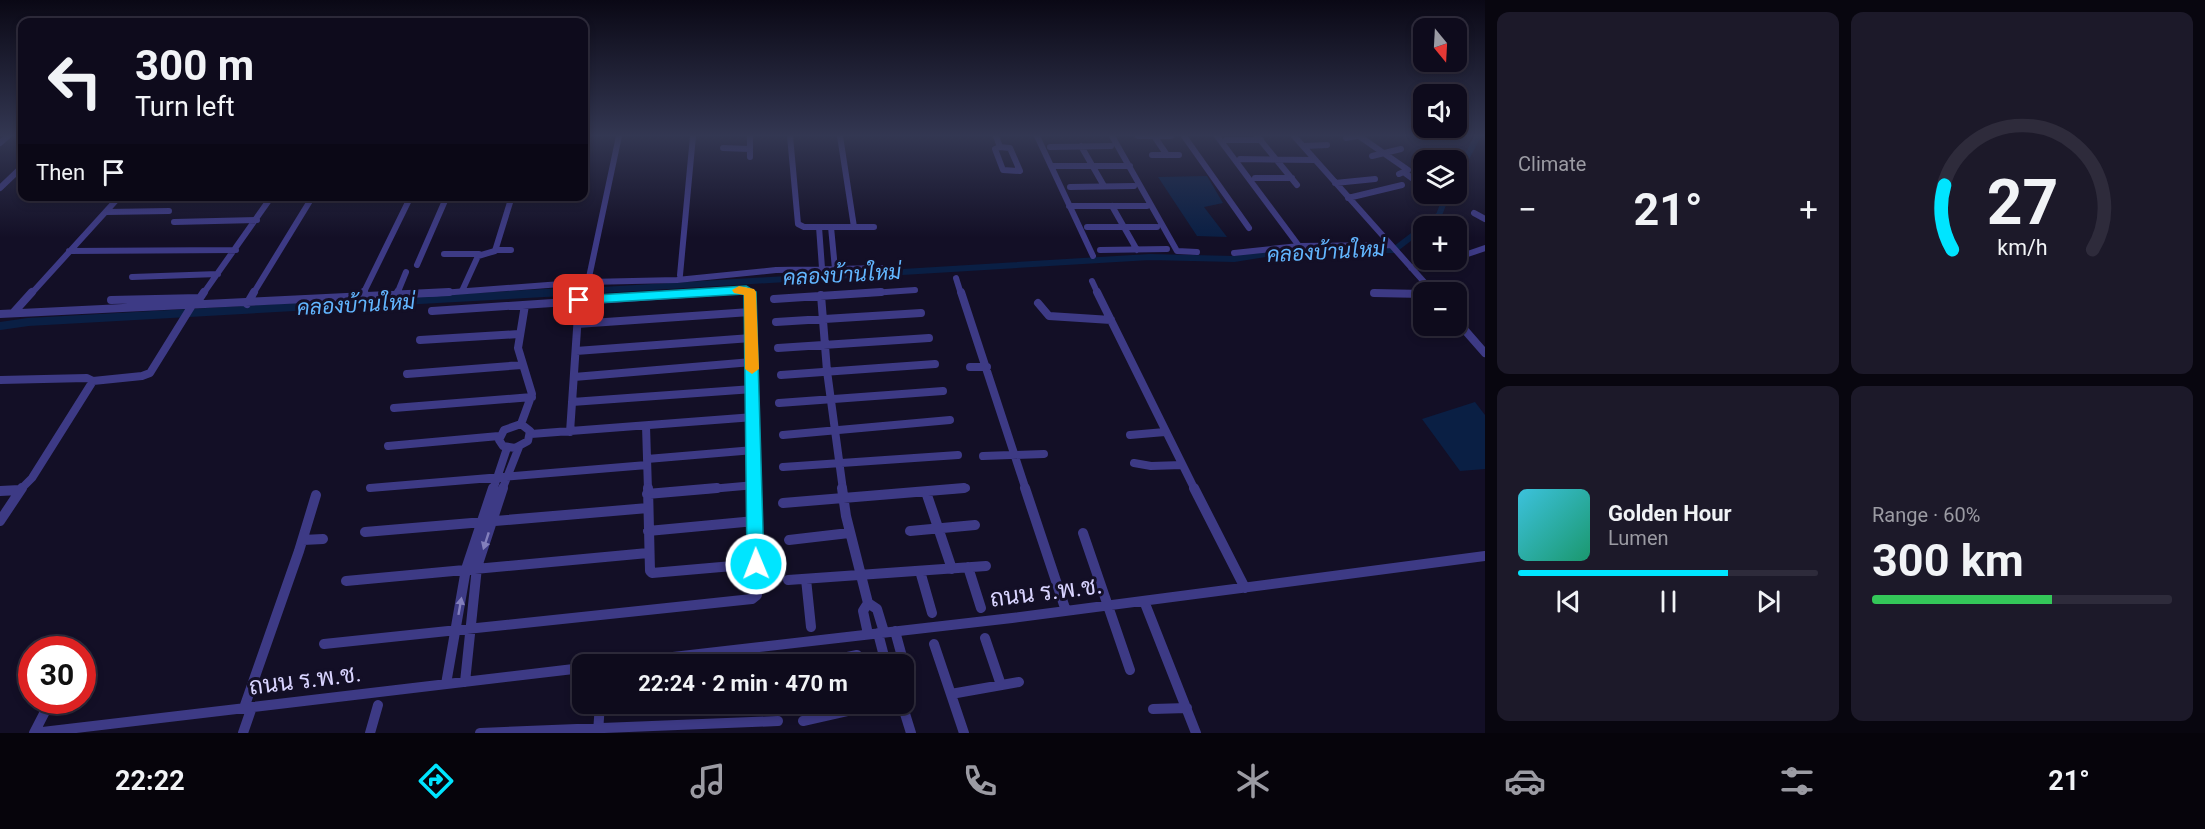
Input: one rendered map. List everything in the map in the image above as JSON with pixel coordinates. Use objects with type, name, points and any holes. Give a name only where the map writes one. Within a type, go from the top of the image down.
[{"type":"street","points":[[588,282],[613,170]]},
{"type":"street","points":[[680,275],[690,170]]},
{"type":"street","points":[[793,170],[798,224],[804,227],[874,227]]},
{"type":"street","points":[[845,170],[854,227]]},
{"type":"street","points":[[1053,170],[1093,256]]},
{"type":"street","points":[[1095,170],[1104,186]]},
{"type":"street","points":[[1132,170],[1178,251],[1197,252]]},
{"type":"street","points":[[1209,170],[1250,228]]},
{"type":"street","points":[[1242,170],[1299,246]]},
{"type":"street","points":[[1285,170],[1297,185]]},
{"type":"street","points":[[1324,170],[1423,282]]},
{"type":"street","points":[[1408,170],[1402,174],[1413,180]]},
{"type":"street","points":[[0,188],[18,171]]},
{"type":"street","points":[[1255,178],[1292,178]]},
{"type":"street","points":[[1335,183],[1375,179]]},
{"type":"street","points":[[1348,198],[1402,185]]},
{"type":"street","points":[[1070,187],[1134,186]]},
{"type":"street","points":[[14,312],[116,201]]},
{"type":"street","points":[[111,300],[200,298],[269,201]]},
{"type":"street","points":[[247,304],[310,201]]},
{"type":"street","points":[[362,298],[409,201]]},
{"type":"street","points":[[417,265],[445,201]]},
{"type":"street","points":[[495,250],[510,201]]},
{"type":"street","points":[[1069,206],[1147,206]]},
{"type":"street","points":[[1112,206],[1137,250]]},
{"type":"street","points":[[106,212],[169,211]]},
{"type":"street","points":[[1474,213],[1485,219]]},
{"type":"street","points":[[174,222],[257,220]]},
{"type":"street","points":[[819,227],[822,268]]},
{"type":"street","points":[[831,227],[835,268]]},
{"type":"street","points":[[1087,227],[1157,227]]},
{"type":"street","points":[[1234,253],[1299,246],[1391,246]]},
{"type":"street","points":[[1467,254],[1485,248]]},
{"type":"street","points":[[1100,250],[1167,249]]},
{"type":"street","points":[[69,250],[236,250]]},
{"type":"street","points":[[444,254],[479,254],[492,253],[495,250],[511,250]]},
{"type":"street","points":[[462,291],[479,254]]},
{"type":"street","points":[[0,314],[190,309],[588,282],[677,280],[776,270],[883,268]]},
{"type":"street","points":[[396,296],[406,272]]},
{"type":"street","points":[[132,277],[218,274]]},
{"type":"street","points":[[956,278],[1066,611]]},
{"type":"street","points":[[1092,281],[1165,432],[1245,588]]},
{"type":"street","points":[[324,644],[752,599],[758,595],[750,292],[746,290],[432,311]]},
{"type":"street","points":[[774,299],[915,290]]},
{"type":"street","points":[[1374,293],[1413,294]]},
{"type":"street","points":[[821,295],[827,371],[849,533],[868,603],[877,609],[884,654]]},
{"type":"street","points":[[570,432],[579,300]]},
{"type":"street","points":[[1038,303],[1049,316],[1111,320]]},
{"type":"street","points":[[521,424],[532,397],[531,384],[522,365],[518,348],[525,305]]},
{"type":"street","points":[[0,380],[87,378],[93,381],[142,376],[150,373],[190,309]]},
{"type":"street","points":[[578,324],[750,312]]},
{"type":"street","points":[[776,322],[921,313]]},
{"type":"street","points":[[1467,333],[1485,353]]},
{"type":"street","points":[[420,340],[519,334]]},
{"type":"street","points":[[576,351],[751,338]]},
{"type":"street","points":[[778,348],[929,338]]},
{"type":"street","points":[[574,377],[752,362]]},
{"type":"street","points":[[781,375],[935,364]]},
{"type":"street","points":[[407,374],[522,365]]},
{"type":"street","points":[[970,368],[987,367]]},
{"type":"street","points":[[0,520],[20,490],[32,477],[93,381]]},
{"type":"street","points":[[572,402],[753,389]]},
{"type":"street","points":[[779,403],[944,391]]},
{"type":"street","points":[[394,408],[532,397]]},
{"type":"street","points":[[531,434],[754,417]]},
{"type":"street","points":[[783,435],[950,420]]},
{"type":"street","points":[[388,446],[499,436],[507,427],[521,424],[528,428],[531,434],[528,441],[519,447],[501,479],[482,522],[466,569],[446,684]]},
{"type":"street","points":[[646,426],[648,564],[652,573],[756,564]]},
{"type":"street","points":[[1130,435],[1165,432]]},
{"type":"street","points":[[499,436],[500,443],[507,448],[519,447]]},
{"type":"street","points":[[465,682],[477,567],[493,520],[507,448]]},
{"type":"street","points":[[370,488],[501,479],[754,450]]},
{"type":"street","points":[[983,456],[1044,454]]},
{"type":"street","points":[[783,467],[958,455]]},
{"type":"street","points":[[1134,463],[1151,466],[1182,465]]},
{"type":"street","points":[[647,494],[755,485]]},
{"type":"street","points":[[783,503],[966,488]]},
{"type":"street","points":[[0,491],[20,490]]},
{"type":"street","points":[[926,492],[952,568]]},
{"type":"street","points":[[243,733],[248,708],[316,495]]},
{"type":"street","points":[[365,532],[648,508]]},
{"type":"street","points":[[648,531],[755,521]]},
{"type":"street","points":[[910,531],[975,525]]},
{"type":"street","points":[[789,540],[849,533]]},
{"type":"street","points":[[1083,533],[1130,670]]},
{"type":"street","points":[[303,540],[323,539]]},
{"type":"street","points":[[346,581],[648,552]]},
{"type":"street","name":"ถนน ร.พ.ช.","points":[[699,654],[1066,611],[1485,556]]},
{"type":"street","points":[[788,580],[986,566]]},
{"type":"street","points":[[968,567],[981,608]]},
{"type":"street","points":[[920,571],[932,613]]},
{"type":"street","points":[[806,579],[810,627]]},
{"type":"street","points":[[1144,601],[1196,733]]},
{"type":"street","points":[[868,603],[863,611],[894,654]]},
{"type":"street","points":[[985,638],[1001,685]]},
{"type":"street","points":[[934,644],[964,733]]},
{"type":"street","name":"ถนน ร.พ.ช.","points":[[34,733],[572,669]]},
{"type":"street","points":[[951,694],[1019,682]]},
{"type":"street","points":[[370,733],[378,705]]},
{"type":"street","points":[[1153,709],[1187,708]]},
{"type":"street","points":[[34,733],[44,714]]},
{"type":"street","points":[[598,731],[599,714]]},
{"type":"street","points":[[803,721],[833,714]]},
{"type":"street","points":[[905,714],[911,733]]},
{"type":"street","points":[[480,733],[598,731],[778,721]]},
{"type":"water","points":[[1207,176],[1223,203],[1204,207],[1227,237],[1197,236],[1158,177]]},
{"type":"water","points":[[1475,402],[1485,415],[1485,469],[1460,471],[1422,419]]},
{"type":"waterway","name":"คลองบ้านใหม่","points":[[1438,216],[1443,204]]},
{"type":"waterway","name":"คลองบ้านใหม่","points":[[536,294],[1150,257],[1234,259],[1284,251],[1394,250],[1413,235]]},
{"type":"waterway","name":"คลองบ้านใหม่","points":[[0,326],[28,322],[563,292]]},
{"type":"slow traffic","points":[[739,290],[750,292],[752,369]]},
{"type":"route","points":[[579,300],[746,290],[750,292],[756,564]]}]
